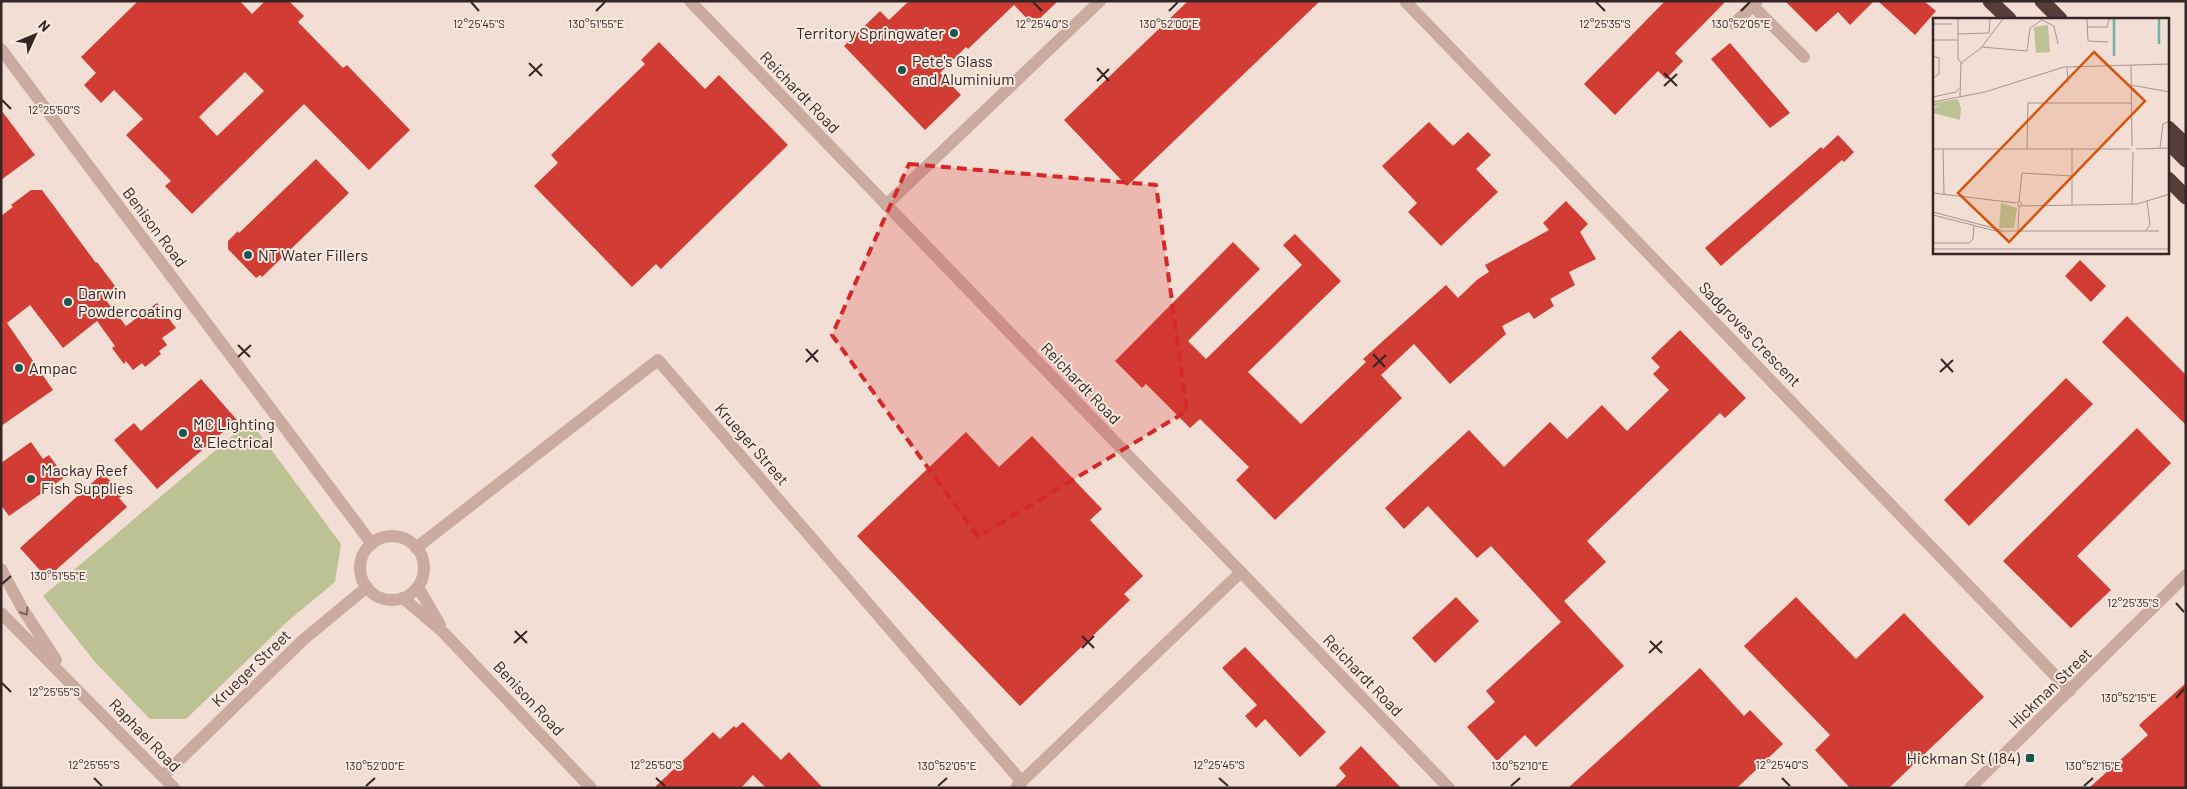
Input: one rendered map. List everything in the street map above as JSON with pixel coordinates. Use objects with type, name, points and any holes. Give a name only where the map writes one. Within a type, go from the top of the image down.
[{"type":"highway","points":[[1990,1],[2008,18]]},
{"type":"highway","points":[[2042,1],[2059,18]]},
{"type":"highway","points":[[2170,130],[2186,145]]},
{"type":"highway","points":[[2170,144],[2186,160]]},
{"type":"highway","points":[[2170,181],[2186,196]]},
{"type":"street","name":"Reichardt Road","points":[[690,1],[1450,788]]},
{"type":"street","points":[[886,205],[1100,1]]},
{"type":"street","name":"Sadgroves Crescent","points":[[1405,1],[2070,691]]},
{"type":"street","points":[[1734,24],[1755,4],[1804,57]]},
{"type":"street","name":"Benison Road","points":[[1,49],[372,544]]},
{"type":"street","name":"Krueger Street","points":[[416,548],[658,360],[1019,785]]},
{"type":"street","points":[[390,537],[409,542],[416,548],[422,557],[424,567],[423,577],[412,594],[403,598],[383,599],[367,587],[362,579],[362,560],[372,544],[380,539],[390,537]]},
{"type":"street","name":"Raphael Road","points":[[1,569],[22,608],[71,683]]},
{"type":"street","points":[[1019,785],[1241,572]]},
{"type":"street","name":"Hickman Street","points":[[1970,788],[2186,575]]},
{"type":"street","name":"Benison Road","points":[[418,586],[443,632]]},
{"type":"street","name":"Hickman Street","points":[[2151,611],[2186,586]]},
{"type":"street","name":"Krueger Street","points":[[162,776],[303,640],[367,587]]},
{"type":"street","name":"Benison Road","points":[[403,598],[443,632],[590,788]]},
{"type":"street","name":"Raphael Road","points":[[1,613],[174,788]]},
{"type":"highlighted area","points":[[909,164],[1156,185],[1187,411],[978,537],[832,335]]},
{"type":"green space","points":[[250,421],[341,544],[335,582],[288,621],[186,719],[150,719],[95,662],[43,596]]},
{"type":"building","points":[[138,1],[240,1],[252,14],[265,1],[289,1],[304,16],[298,22],[343,68],[347,65],[410,130],[369,170],[304,104],[192,214],[165,186],[171,181],[126,135],[143,119],[114,90],[101,103],[84,85],[96,73],[81,57]],"holes":[[[245,72],[264,91],[217,136],[199,117]]]},
{"type":"building","points":[[909,1],[1058,1],[1033,25],[1014,5],[968,49],[966,47],[940,73],[961,95],[925,130],[844,46],[880,11],[889,20]]},
{"type":"building","points":[[1188,1],[1320,1],[1127,186],[1064,120]]},
{"type":"building","points":[[1665,1],[1726,1],[1675,53],[1683,61],[1666,79],[1658,71],[1615,115],[1584,84]]},
{"type":"building","points":[[1785,1],[1874,1],[1850,25],[1838,12],[1816,32]]},
{"type":"building","points":[[1878,1],[1924,1],[1936,11],[1915,35]]},
{"type":"building","points":[[659,42],[705,89],[719,75],[788,145],[661,269],[656,264],[632,287],[534,186],[558,163],[551,155],[645,64],[641,60]]},
{"type":"building","points":[[1730,43],[1790,113],[1770,128],[1711,59]]},
{"type":"building","points":[[1,110],[35,155],[1,180]]},
{"type":"building","points":[[1429,122],[1453,146],[1468,132],[1491,155],[1476,169],[1498,192],[1441,246],[1408,212],[1417,203],[1382,166]]},
{"type":"building","points":[[1838,135],[1854,152],[1844,162],[1842,160],[1721,266],[1705,248],[1821,147],[1823,149]]},
{"type":"building","points":[[316,159],[349,193],[262,277],[260,275],[256,278],[228,249],[228,241],[238,231],[239,233]]},
{"type":"building","points":[[31,190],[42,190],[118,290],[105,299],[126,326],[157,303],[176,328],[162,338],[167,345],[159,351],[161,354],[145,367],[142,363],[133,370],[126,361],[124,364],[112,348],[115,346],[97,321],[63,348],[30,305],[7,323],[53,390],[1,426],[1,216],[13,207],[11,205]]},
{"type":"building","points":[[1566,201],[1588,224],[1580,232],[1596,259],[1569,272],[1575,285],[1550,299],[1554,306],[1534,319],[1529,312],[1502,326],[1506,334],[1450,384],[1414,344],[1381,375],[1402,398],[1275,520],[1236,480],[1249,467],[1200,419],[1190,428],[1146,384],[1142,388],[1115,361],[1233,242],[1260,269],[1188,341],[1206,359],[1302,265],[1283,245],[1295,234],[1341,281],[1248,372],[1301,424],[1366,362],[1363,359],[1446,285],[1458,298],[1478,279],[1489,272],[1485,265],[1549,230],[1543,223]]},
{"type":"building","points":[[2080,260],[2106,286],[2091,302],[2065,276]]},
{"type":"building","points":[[2127,316],[2186,375],[2186,425],[2102,342]]},
{"type":"building","points":[[1680,330],[1746,398],[1725,418],[1720,413],[1587,541],[1606,562],[1564,601],[1624,666],[1536,747],[1525,735],[1497,761],[1467,727],[1495,702],[1486,691],[1561,622],[1491,546],[1477,558],[1428,506],[1404,529],[1385,508],[1469,430],[1504,467],[1550,422],[1567,439],[1602,405],[1627,431],[1669,390],[1653,374],[1660,367],[1651,358]]},
{"type":"building","points":[[2066,378],[2093,404],[1969,526],[1944,500]]},
{"type":"building","name":"MC Lighting & Electrical","points":[[201,379],[237,420],[157,489],[114,440],[134,423],[141,431]]},
{"type":"building","points":[[2137,428],[2171,463],[2077,556],[2111,590],[2071,628],[2003,561]]},
{"type":"building","points":[[966,432],[999,467],[1032,436],[1102,509],[1090,520],[1143,576],[1124,594],[1130,600],[1020,706],[857,536]]},
{"type":"building","name":"Mackay Reef Fish Supplies","points":[[31,442],[43,459],[49,455],[65,477],[9,516],[1,505],[1,463]]},
{"type":"building","points":[[103,473],[123,495],[119,498],[127,507],[47,578],[20,548]]},
{"type":"building","points":[[1456,597],[1479,621],[1435,663],[1412,638]]},
{"type":"building","points":[[1796,597],[1856,659],[1904,613],[1984,697],[1889,788],[1850,788],[1815,750],[1830,735],[1744,646]]},
{"type":"building","points":[[1245,647],[1326,732],[1300,757],[1265,719],[1256,728],[1245,716],[1257,705],[1222,668]]},
{"type":"building","points":[[1700,668],[1744,716],[1750,710],[1783,744],[1737,788],[1568,788]]},
{"type":"building","points":[[2186,683],[2186,788],[2089,788],[2148,735],[2139,725]]},
{"type":"building","points":[[743,722],[781,760],[789,752],[823,788],[766,788],[753,775],[741,788],[654,788],[713,732],[720,739],[734,726],[736,728]]},
{"type":"building","points":[[1361,746],[1401,788],[1334,788],[1346,776],[1339,768]]},
{"type":"place","name":"Territory Springwater","points":[[954,33]]},
{"type":"place","name":"Pete's Glass and Aluminium","points":[[902,70]]},
{"type":"place","name":"NT Water Fillers","points":[[248,255]]},
{"type":"place","name":"Darwin Powdercoating","points":[[68,302]]},
{"type":"place","name":"Ampac","points":[[19,368]]},
{"type":"place","name":"MC Lighting & Electrical","points":[[183,433]]},
{"type":"place","name":"Mackay Reef Fish Supplies","points":[[31,479]]},
{"type":"place","name":"Hickman St (184)","points":[[2030,758]]}]
